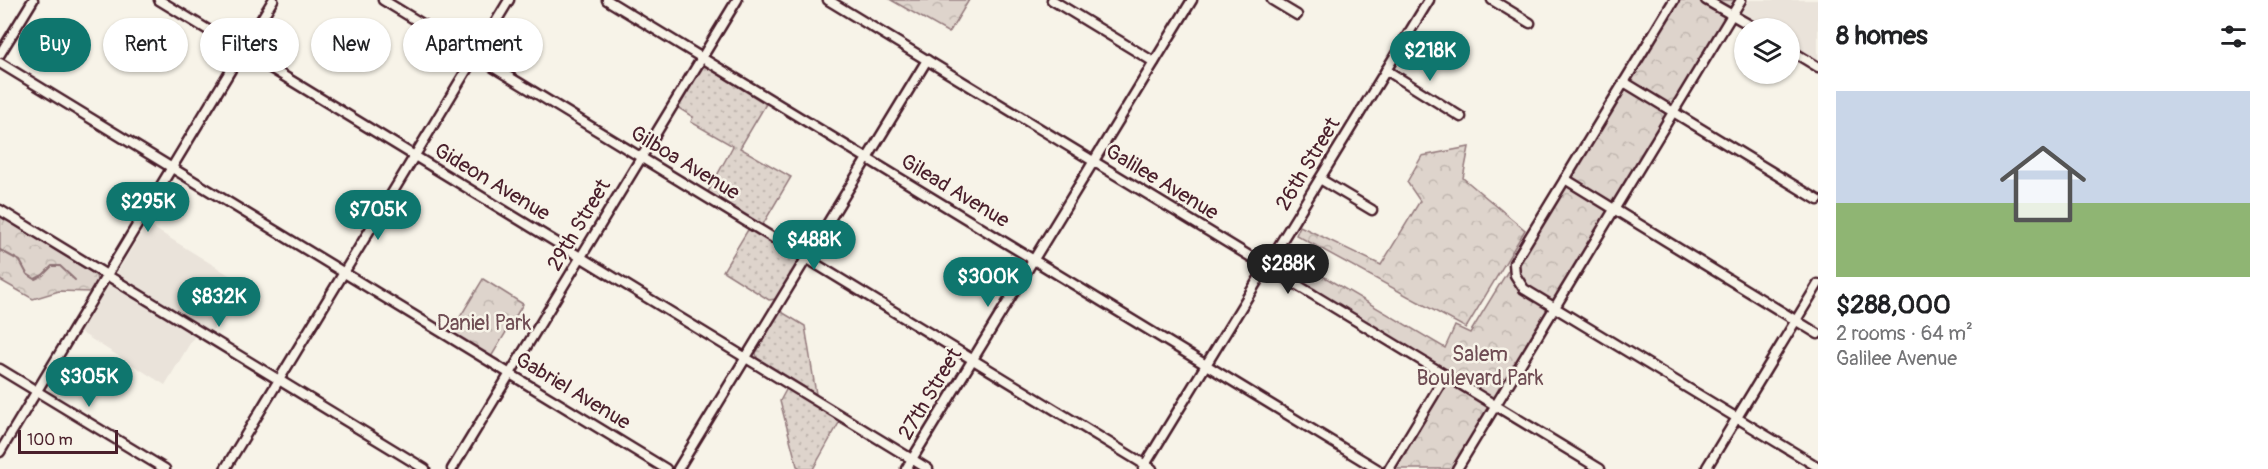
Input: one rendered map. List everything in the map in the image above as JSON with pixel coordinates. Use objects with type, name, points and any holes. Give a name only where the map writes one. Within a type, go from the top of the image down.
[{"type":"street","points":[[0,54],[33,0]]},
{"type":"street","name":"Gideon Avenue","points":[[159,0],[200,25]]},
{"type":"street","points":[[262,18],[273,0]]},
{"type":"street","name":"Gilboa Avenue","points":[[383,0],[413,18]]},
{"type":"street","points":[[498,18],[509,0]]},
{"type":"street","name":"Gilead Avenue","points":[[607,0],[1377,469]]},
{"type":"street","name":"29th Street","points":[[452,469],[738,0]]},
{"type":"street","name":"Galilee Avenue","points":[[828,0],[1600,469]]},
{"type":"street","points":[[1052,0],[1154,62]]},
{"type":"street","name":"27th Street","points":[[906,469],[1192,0]]},
{"type":"street","points":[[1272,0],[1297,15]]},
{"type":"street","name":"26th Street","points":[[1147,468],[1206,365],[1429,0]]},
{"type":"street","points":[[1492,0],[1530,23]]},
{"type":"street","points":[[1674,0],[1514,263],[1515,275],[1524,289],[1818,467]]},
{"type":"street","points":[[1706,0],[1737,18]]},
{"type":"street","points":[[1457,469],[1741,0]]},
{"type":"street","points":[[1800,56],[1818,67]]},
{"type":"street","points":[[678,469],[927,60]]},
{"type":"street","name":"Gabriel Avenue","points":[[0,63],[666,469]]},
{"type":"street","points":[[1386,70],[1461,117]]},
{"type":"street","points":[[0,452],[230,72]]},
{"type":"street","name":"Gideon Avenue","points":[[277,72],[928,469]]},
{"type":"street","points":[[225,469],[465,72]]},
{"type":"street","name":"Gilboa Avenue","points":[[501,72],[1147,468]]},
{"type":"street","points":[[1624,82],[1818,200]]},
{"type":"street","points":[[1320,179],[1372,210]]},
{"type":"street","points":[[1565,179],[1818,334]]},
{"type":"street","points":[[0,210],[425,469]]},
{"type":"street","points":[[1707,467],[1818,284]]},
{"type":"street","points":[[0,369],[165,469]]},
{"type":"street","points":[[1389,469],[1446,375]]},
{"type":"shaded area","points":[[1749,0],[1818,0],[1818,60],[1800,48],[1800,18],[1752,18],[1742,12]]},
{"type":"shaded area","points":[[147,224],[242,283],[212,331],[201,325],[165,385],[80,332]]},
{"type":"green space","points":[[891,0],[969,0],[949,33]]},
{"type":"green space","name":"Salem Boulevard Park","points":[[1673,0],[1741,0],[1457,469],[1389,469],[1446,376],[1266,266],[1277,249],[1445,348],[1455,326],[1470,333]]},
{"type":"green space","points":[[705,66],[766,104],[740,148],[791,177],[762,226],[708,192],[733,146],[691,122],[693,117],[677,107],[700,69]]},
{"type":"green space","points":[[1469,147],[1463,178],[1525,230],[1466,328],[1296,235],[1300,226],[1381,265],[1420,201],[1407,182],[1422,156]]},
{"type":"green space","points":[[0,216],[96,275],[97,281],[91,292],[59,291],[33,299],[0,280]]},
{"type":"green space","points":[[749,228],[798,257],[798,263],[776,299],[769,300],[723,271]]},
{"type":"green space","name":"Daniel Park","points":[[483,279],[523,304],[491,357],[451,332]]},
{"type":"green space","points":[[780,311],[805,326],[816,394],[757,358],[756,353]]},
{"type":"green space","points":[[787,388],[840,421],[813,469],[802,469],[797,466],[780,401]]},
{"type":"waterway","points":[[0,250],[20,261],[27,274],[35,279],[52,266],[60,266],[75,280]]}]
